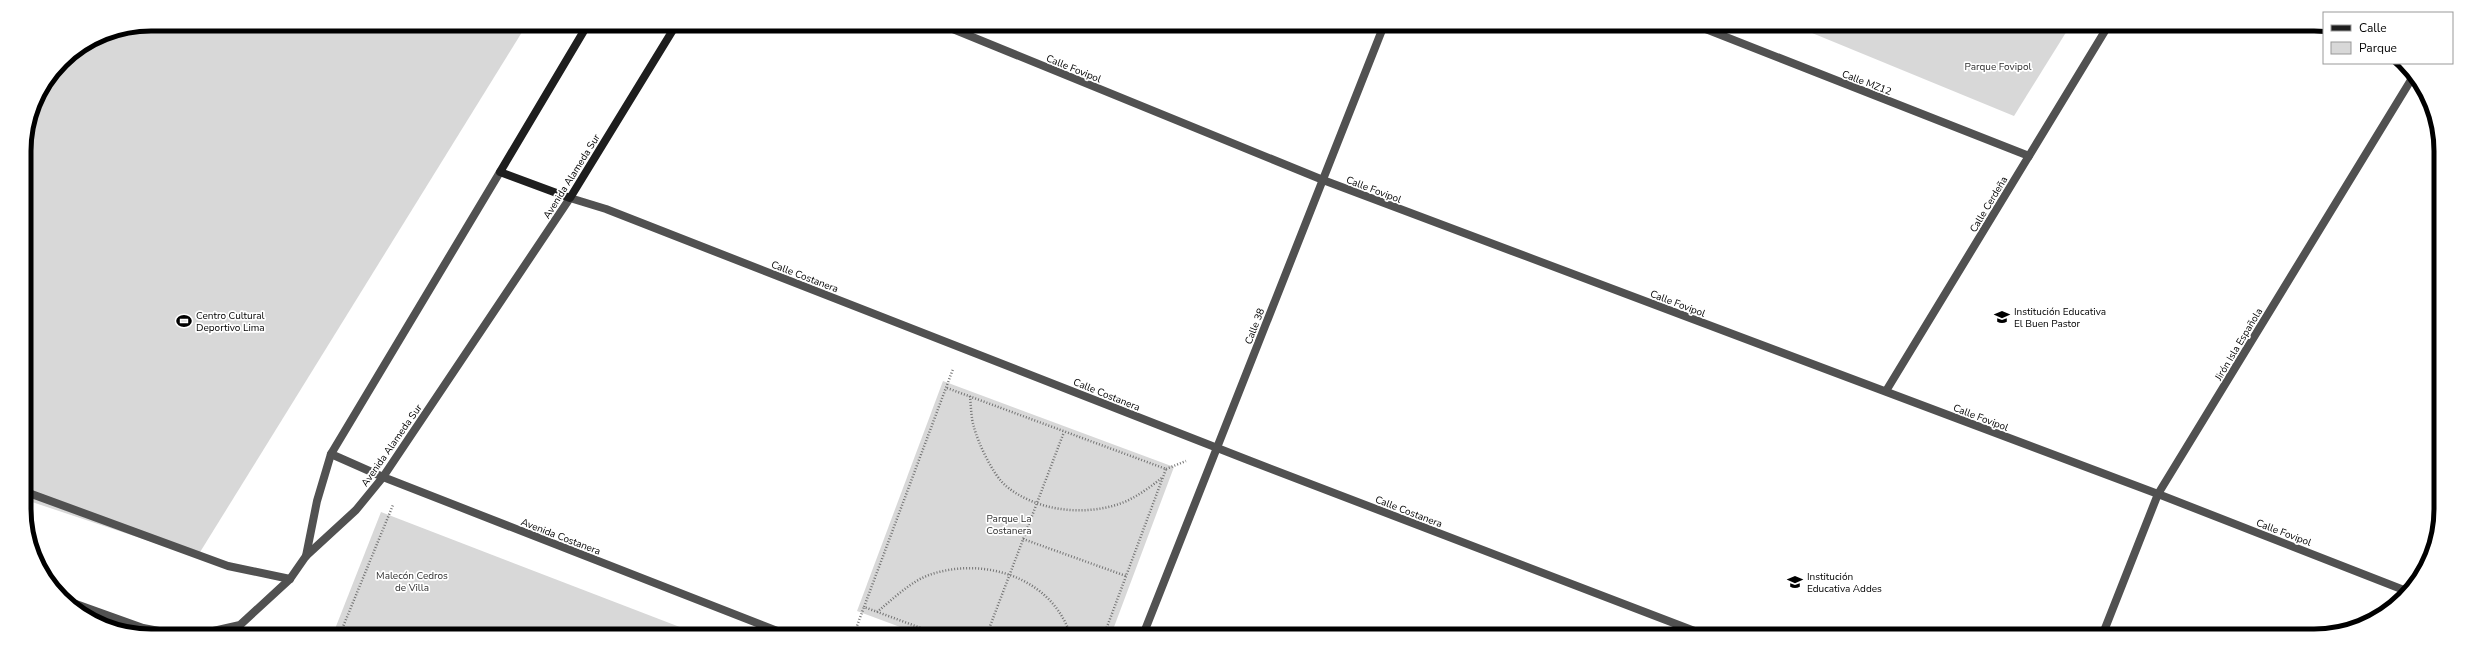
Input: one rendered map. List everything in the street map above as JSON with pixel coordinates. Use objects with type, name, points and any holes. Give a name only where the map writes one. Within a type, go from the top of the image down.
[{"type":"main road","points":[[500,172],[584,31]]},
{"type":"main road","name":"Avenida Alameda Sur","points":[[570,198],[672,31]]},
{"type":"main road","name":"Calle Costanera","points":[[500,172],[570,198]]},
{"type":"street","name":"Calle Fovipol","points":[[958,31],[1322,180],[2158,494],[2403,589]]},
{"type":"street","name":"Calle 38","points":[[1145,629],[1382,31]]},
{"type":"street","name":"Calle MZ12","points":[[1716,31],[2029,156]]},
{"type":"street","name":"Calle Cerdeña","points":[[1886,391],[2105,31]]},
{"type":"street","name":"Jirón Isla Española","points":[[2105,629],[2158,494],[2411,80]]},
{"type":"street","points":[[222,629],[240,625],[290,579],[306,556],[317,501],[331,454],[500,172]]},
{"type":"street","name":"Calle Costanera","points":[[570,198],[621,215],[1217,448],[1689,629]]},
{"type":"street","name":"Avenida Alameda Sur","points":[[306,556],[356,510],[383,477],[570,198]]},
{"type":"street","name":"Avenida Costanera","points":[[331,454],[383,477],[772,629]]},
{"type":"street","points":[[31,494],[228,566],[290,579]]},
{"type":"street","points":[[80,606],[147,629]]},
{"type":"path","points":[[856,629],[947,388],[1166,469],[1106,629]]},
{"type":"path","points":[[970,396],[973,426],[985,454],[1005,485],[1025,499],[1056,508],[1088,511],[1117,505],[1144,492],[1163,477]]},
{"type":"path","points":[[989,629],[1064,432]]},
{"type":"path","points":[[342,629],[383,530]]},
{"type":"path","points":[[1023,540],[1126,576]]},
{"type":"path","points":[[877,612],[904,590],[929,576],[959,568],[984,568],[1011,574],[1033,586],[1050,599],[1061,614],[1068,629]]},
{"type":"path","points":[[864,607],[923,629]]},
{"type":"green space","name":"Centro Cultural Deportivo Lima","points":[[143,31],[523,31],[197,557],[31,502],[31,143],[37,112],[51,84],[66,66],[84,51],[105,40],[127,33]]},
{"type":"green space","name":"Parque Fovipol","points":[[1807,31],[2067,31],[2014,116]]},
{"type":"green space","name":"Parque La Costanera","points":[[943,381],[1174,467],[1113,629],[906,629],[857,611]]},
{"type":"green space","name":"Malecón Cedros de Villa","points":[[381,512],[685,629],[335,629]]},
{"type":"place","name":"Institución Educativa El Buen Pastor","points":[[2002,317]]},
{"type":"place","name":"Centro Cultural Deportivo Lima","points":[[184,321]]},
{"type":"place","name":"Institución Educativa Addes","points":[[1795,582]]}]
